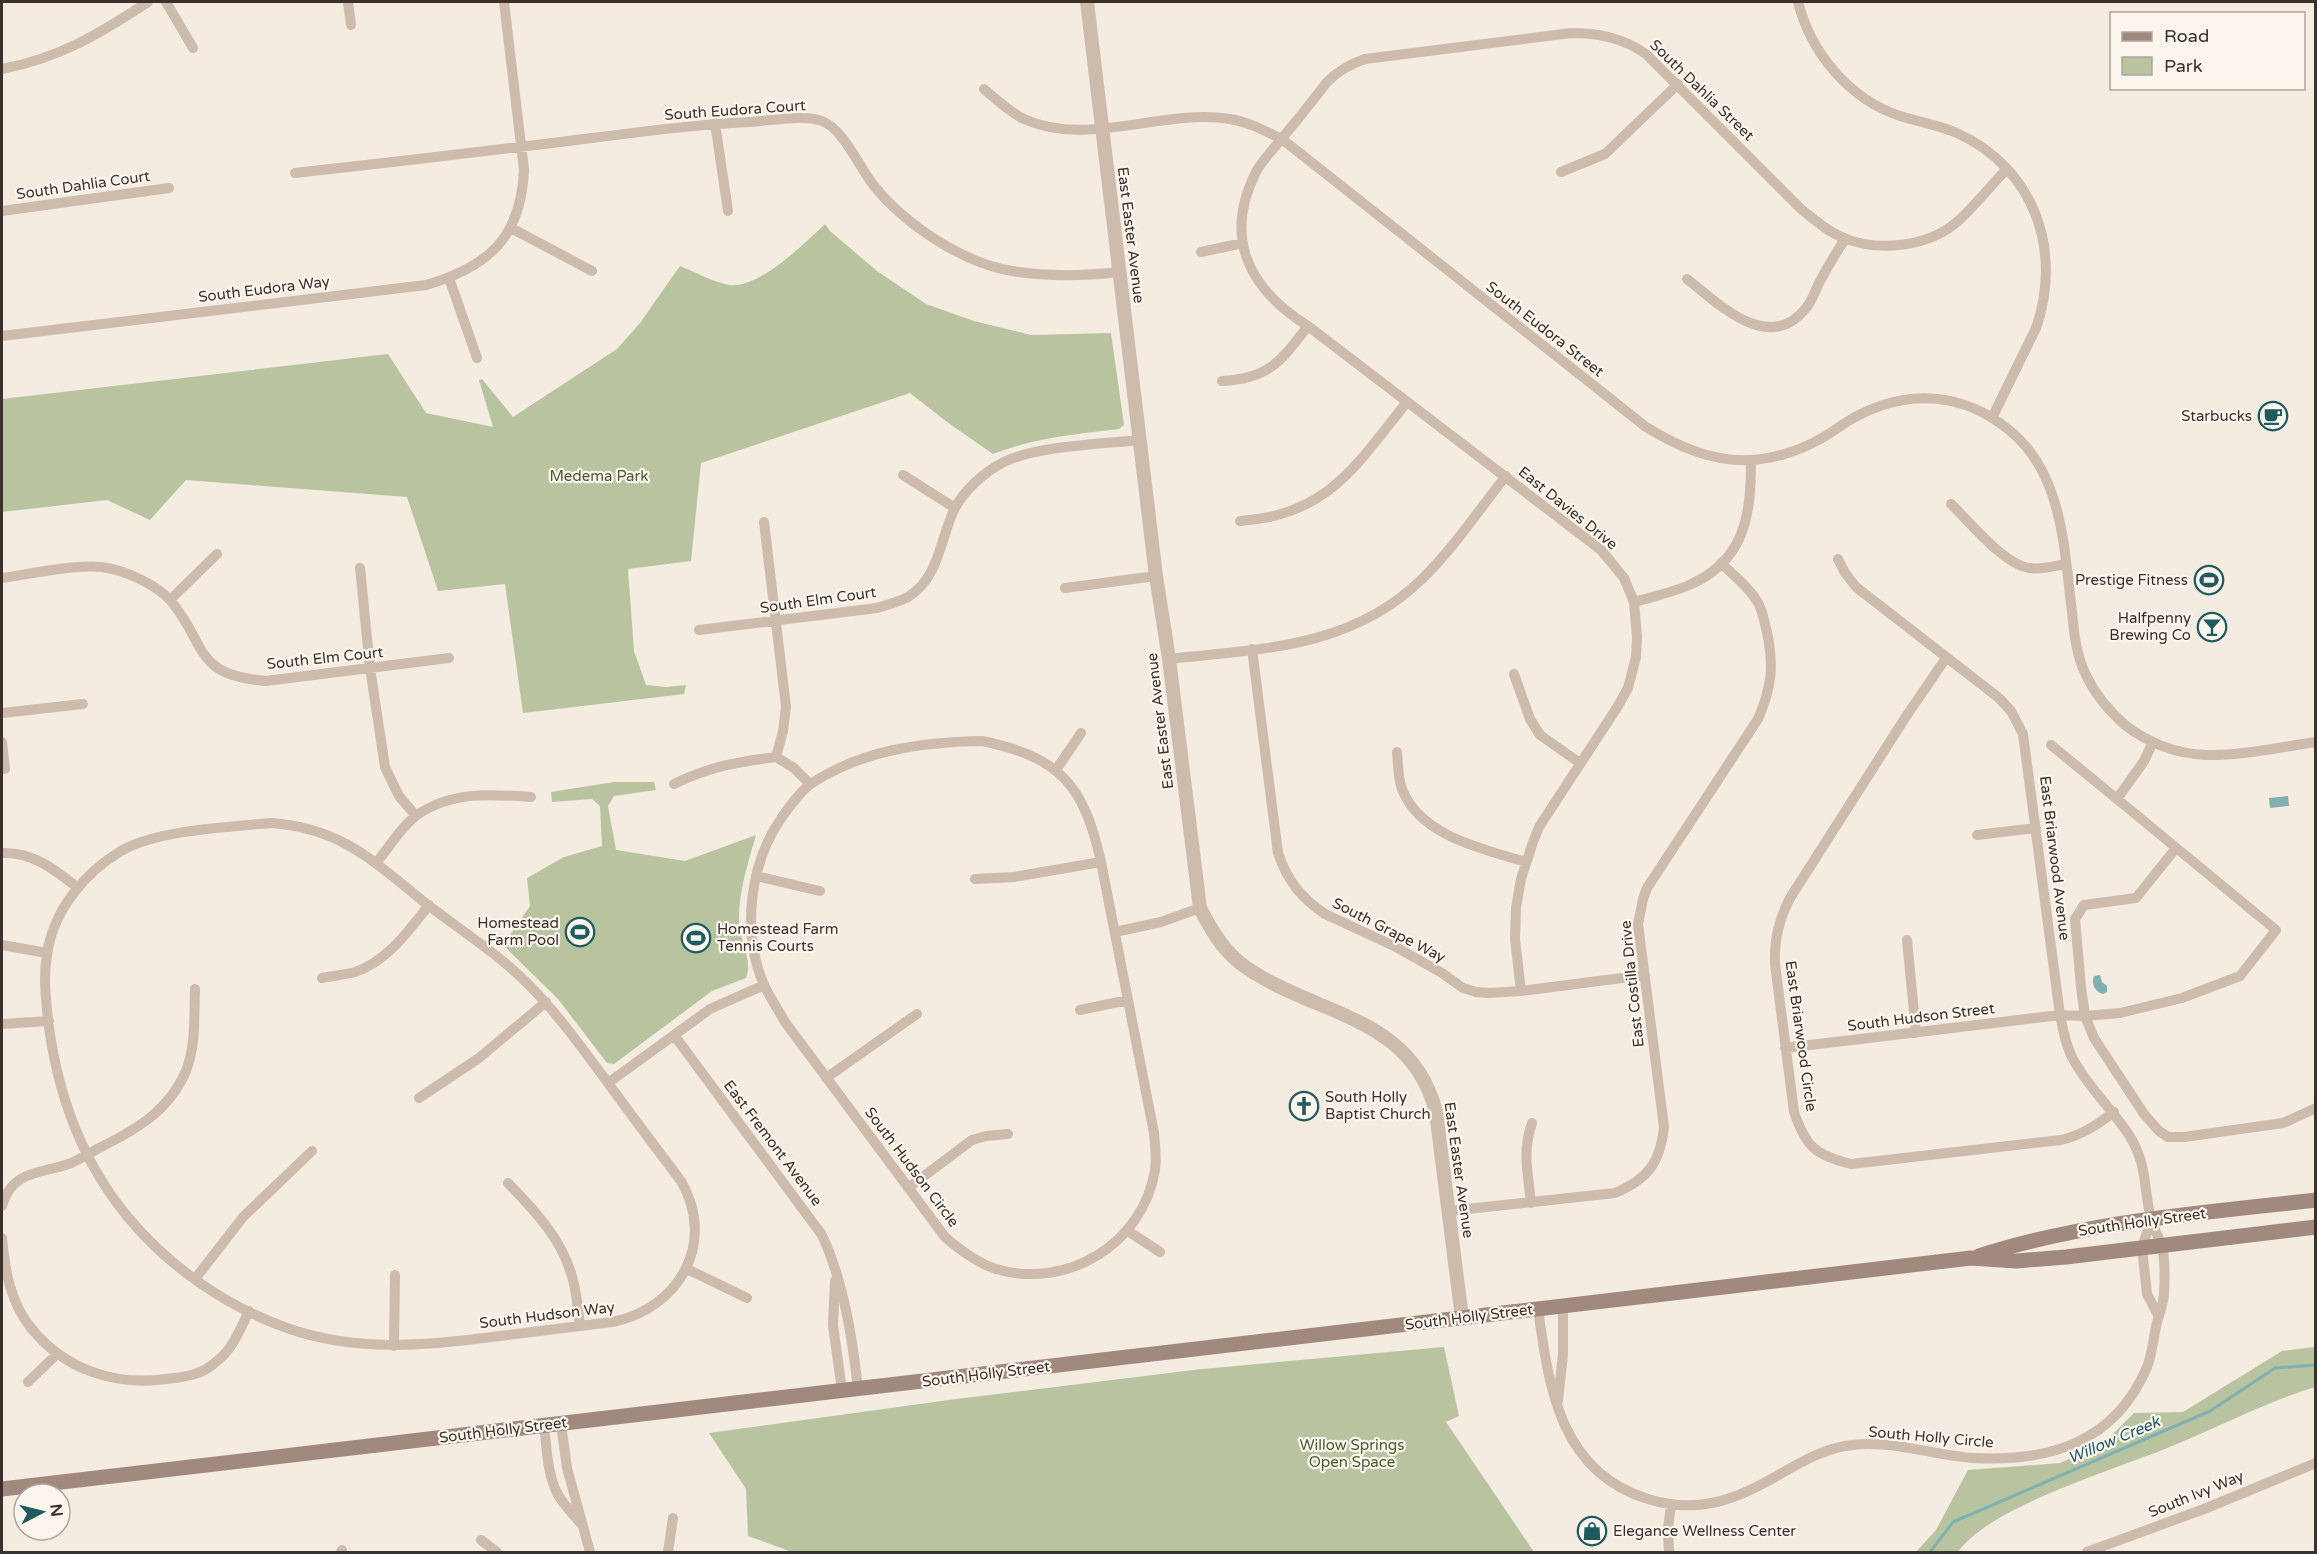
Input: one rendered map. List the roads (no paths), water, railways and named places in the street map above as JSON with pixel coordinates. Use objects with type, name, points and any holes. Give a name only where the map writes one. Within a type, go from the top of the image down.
[{"type":"main road","name":"South Holly Street","points":[[2,1489],[1971,1258],[2044,1237],[2151,1219],[2316,1200]]},
{"type":"main road","name":"South Holly Street","points":[[1971,1258],[2016,1261],[2316,1227]]},
{"type":"street","points":[[2,69],[52,56],[80,44],[148,2]]},
{"type":"street","points":[[166,2],[193,48]]},
{"type":"street","points":[[348,2],[351,25]]},
{"type":"street","name":"South Eudora Way","points":[[2,336],[426,285],[469,270],[485,259],[511,228],[519,212],[523,194],[522,147],[504,2]]},
{"type":"street","name":"East Easter Avenue","points":[[1087,2],[1100,128],[1200,908],[1210,927],[1239,962],[1272,982],[1370,1027],[1399,1046],[1414,1062],[1425,1081],[1436,1112],[1462,1318]]},
{"type":"street","points":[[1798,2],[1806,26],[1821,55],[1851,88],[1869,101],[1899,115],[1929,123],[1975,143],[2007,169],[2032,205],[2041,227],[2047,259],[2047,281],[2042,313],[1992,417]]},
{"type":"street","name":"South Dahlia Street","points":[[1281,139],[1334,74],[1352,63],[1365,59],[1571,33],[1591,33],[1615,38],[1639,48],[1678,84],[1802,210],[1827,230],[1845,238],[1872,245],[1891,246],[1921,241],[1944,231],[1957,221],[2007,169]]},
{"type":"street","points":[[1561,172],[1605,154],[1678,84]]},
{"type":"street","points":[[984,89],[1008,110],[1033,123],[1068,130],[1100,128]]},
{"type":"street","name":"South Eudora Street","points":[[1100,128],[1171,119],[1212,117],[1246,122],[1281,139],[1646,427],[1675,444],[1702,454],[1751,460],[1796,450],[1818,440],[1858,416],[1897,401],[1952,400],[1969,405],[1992,417],[2022,442],[2041,468],[2055,503],[2066,564],[2075,641],[2086,675],[2103,704],[2116,718],[2153,742],[2178,751],[2205,755],[2316,742]]},
{"type":"street","name":"South Eudora Court","points":[[295,173],[716,123],[812,118],[822,121],[840,135],[875,188],[903,215],[939,241],[971,258],[1010,271],[1047,275],[1082,276],[1120,272]]},
{"type":"street","points":[[716,123],[728,211]]},
{"type":"street","name":"East Davies Drive","points":[[1281,139],[1257,170],[1248,192],[1242,225],[1243,243],[1248,262],[1264,291],[1276,304],[1601,550],[1624,578],[1634,602],[1636,657],[1628,688],[1539,827],[1526,862],[1516,908],[1515,939],[1521,991]]},
{"type":"street","name":"South Dahlia Court","points":[[2,211],[169,188]]},
{"type":"street","points":[[511,228],[592,271]]},
{"type":"street","points":[[1687,279],[1741,320],[1762,327],[1782,325],[1806,308],[1845,238]]},
{"type":"street","points":[[1201,252],[1243,243]]},
{"type":"street","points":[[449,278],[477,358]]},
{"type":"street","points":[[1222,381],[1242,380],[1274,366],[1308,326]]},
{"type":"street","points":[[1240,520],[1279,516],[1296,510],[1329,491],[1350,472],[1407,402]]},
{"type":"street","name":"South Elm Court","points":[[699,630],[877,608],[908,596],[932,572],[955,508],[982,476],[1004,462],[1036,452],[1140,440]]},
{"type":"street","points":[[1634,602],[1685,587],[1711,574],[1732,552],[1749,514],[1751,460]]},
{"type":"street","points":[[903,475],[955,508]]},
{"type":"street","points":[[1169,659],[1301,643],[1329,636],[1356,625],[1389,606],[1421,580],[1506,476]]},
{"type":"street","points":[[1951,504],[2013,562],[2026,568],[2038,569],[2066,564]]},
{"type":"street","points":[[764,522],[786,707],[776,757]]},
{"type":"street","points":[[170,600],[217,554]]},
{"type":"street","name":"East Briarwood Avenue","points":[[1838,559],[1856,587],[1999,699],[2018,723],[2025,742],[2065,1040],[2072,1058],[2114,1112],[2138,1149],[2143,1166],[2151,1219]]},
{"type":"street","name":"East Costilla Drive","points":[[1449,1211],[1615,1193],[1645,1177],[1653,1166],[1662,1144],[1664,1127],[1638,924],[1641,906],[1647,888],[1758,719],[1770,688],[1772,657],[1762,613],[1750,590],[1721,563]]},
{"type":"street","name":"South Elm Court","points":[[2,578],[101,567],[131,576],[153,587],[170,600],[203,655],[212,664],[234,676],[266,681],[449,658]]},
{"type":"street","points":[[360,568],[370,669],[385,767],[399,796],[416,816]]},
{"type":"street","points":[[1065,588],[1156,576]]},
{"type":"street","name":"South Grape Way","points":[[1252,650],[1278,852],[1283,868],[1296,889],[1312,906],[1416,957],[1463,988],[1489,993],[1521,991],[1645,975]]},
{"type":"street","name":"East Briarwood Circle","points":[[1946,658],[1905,718],[1781,915],[1774,944],[1794,1112],[1806,1142],[1817,1152],[1831,1159],[1851,1164],[2061,1140],[2090,1130],[2114,1112]]},
{"type":"street","points":[[1514,674],[1530,719],[1540,735],[1580,763]]},
{"type":"street","points":[[2,713],[82,704]]},
{"type":"street","points":[[1056,770],[1081,732]]},
{"type":"street","name":"South Hudson Circle","points":[[982,741],[1012,747],[1032,755],[1056,770],[1080,797],[1095,831],[1154,1133],[1156,1158],[1151,1187],[1142,1210],[1128,1231],[1113,1246],[1083,1264],[1054,1273],[1019,1274],[980,1263],[957,1248],[945,1237],[785,1022],[764,985],[752,942],[750,925],[756,876],[771,834],[810,784],[877,753],[902,747],[982,741]]},
{"type":"street","points":[[2,742],[5,770]]},
{"type":"street","points":[[2117,799],[2144,761],[2153,742]]},
{"type":"street","points":[[2051,745],[2176,848],[2136,898],[2084,905],[2075,919],[2080,987],[2085,1016],[2094,1038],[2144,1114],[2159,1131],[2168,1137],[2184,1137],[2283,1123],[2316,1108]]},
{"type":"street","points":[[1397,752],[1402,790],[1410,805],[1427,823],[1482,849],[1526,862]]},
{"type":"street","points":[[674,784],[702,770],[737,762],[776,757],[794,768],[810,784]]},
{"type":"street","points":[[377,862],[416,816],[450,799],[466,795],[490,794],[531,797]]},
{"type":"street","name":"South Hudson Way","points":[[259,824],[290,825],[321,832],[338,839],[377,862],[497,957],[546,1002],[568,1028],[685,1189],[692,1207],[694,1225],[693,1247],[687,1269],[667,1296],[644,1312],[626,1319],[428,1345],[364,1345],[308,1335],[287,1328],[223,1298],[161,1252],[128,1217],[86,1155],[71,1119],[52,1052],[45,979],[47,953],[56,925],[65,905],[78,888],[97,868],[121,851],[139,843],[171,835],[259,824]]},
{"type":"street","points":[[1977,835],[2036,828]]},
{"type":"street","name":"South Hudson Street","points":[[1785,1048],[2060,1015],[2085,1016],[2120,1013],[2182,998],[2240,975],[2276,930],[2176,848]]},
{"type":"street","points":[[2,853],[35,858],[54,869],[78,888]]},
{"type":"street","points":[[975,879],[1014,877],[1101,861]]},
{"type":"street","points":[[756,876],[820,891]]},
{"type":"street","points":[[322,978],[355,972],[383,956],[400,941],[429,905]]},
{"type":"street","points":[[1115,932],[1161,922],[1200,908]]},
{"type":"street","points":[[1907,940],[1916,1033]]},
{"type":"street","points":[[2,945],[47,953]]},
{"type":"street","points":[[608,1083],[716,1006],[764,985]]},
{"type":"street","points":[[2,1206],[7,1192],[25,1176],[86,1155],[144,1124],[161,1110],[178,1087],[190,1055],[195,989]]},
{"type":"street","points":[[1080,1010],[1128,1000]]},
{"type":"street","points":[[419,1098],[479,1058],[546,1002]]},
{"type":"street","points":[[826,1078],[917,1014]]},
{"type":"street","points":[[2,1024],[49,1021]]},
{"type":"street","name":"East Fremont Avenue","points":[[674,1035],[813,1220],[828,1248],[849,1319],[858,1389]]},
{"type":"street","points":[[1531,1203],[1525,1151],[1526,1140],[1533,1123]]},
{"type":"street","points":[[908,1188],[972,1140],[1008,1134]]},
{"type":"street","points":[[195,1279],[243,1217],[312,1151]]},
{"type":"street","points":[[508,1183],[539,1216],[562,1250],[574,1281],[580,1326]]},
{"type":"street","points":[[2151,1219],[2142,1248],[2147,1294],[2158,1315]]},
{"type":"street","name":"South Holly Circle","points":[[1538,1309],[1546,1362],[1557,1404],[1570,1439],[1589,1465],[1614,1485],[1631,1494],[1671,1505],[1696,1506],[1738,1496],[1821,1453],[1845,1446],[1891,1445],[1971,1458],[2000,1458],[2050,1452],[2070,1447],[2105,1425],[2138,1385],[2148,1364],[2164,1296],[2162,1246],[2151,1219]]},
{"type":"street","points":[[1128,1231],[1160,1252]]},
{"type":"street","points":[[2,1238],[7,1276],[16,1302],[31,1328],[57,1354],[84,1369],[119,1380],[149,1381],[192,1376],[218,1361],[229,1349],[249,1311]]},
{"type":"street","points":[[687,1269],[747,1298]]},
{"type":"street","name":"East Fremont Avenue","points":[[836,1274],[833,1326],[842,1391]]},
{"type":"street","points":[[394,1346],[395,1275]]},
{"type":"street","name":"South Holly Circle","points":[[1557,1404],[1563,1354],[1563,1306]]},
{"type":"street","points":[[28,1382],[57,1354]]},
{"type":"street","points":[[561,1424],[567,1468],[590,1552]]},
{"type":"street","points":[[544,1426],[553,1483],[563,1502],[582,1525]]},
{"type":"street","name":"South Ivy Way","points":[[2087,1552],[2204,1509],[2316,1463]]},
{"type":"street","points":[[1669,1552],[1671,1505]]},
{"type":"street","points":[[668,1552],[673,1518]]},
{"type":"street","points":[[481,1540],[496,1552]]},
{"type":"water","points":[[2288,796],[2289,806],[2270,808],[2269,798]]},
{"type":"water","points":[[2100,975],[2102,982],[2107,986],[2107,992],[2103,994],[2093,985],[2094,976]]},
{"type":"waterway","name":"Willow Creek","points":[[1930,1552],[1953,1522],[2210,1411],[2275,1368],[2316,1365]]},
{"type":"place","name":"Starbucks","points":[[2273,416]]},
{"type":"place","name":"Prestige Fitness","points":[[2209,580]]},
{"type":"place","name":"Halfpenny Brewing Co","points":[[2212,627]]},
{"type":"place","name":"Homestead Farm Pool","points":[[580,932]]},
{"type":"place","name":"Homestead Farm Tennis Courts","points":[[696,938]]},
{"type":"place","name":"South Holly Baptist Church","points":[[1304,1106]]},
{"type":"place","name":"Elegance Wellness Center","points":[[1592,1531]]},
{"type":"park label","name":"Medema Park","points":[[599,476]]},
{"type":"park label","name":"Willow Springs Open Space","points":[[1352,1454]]}]
